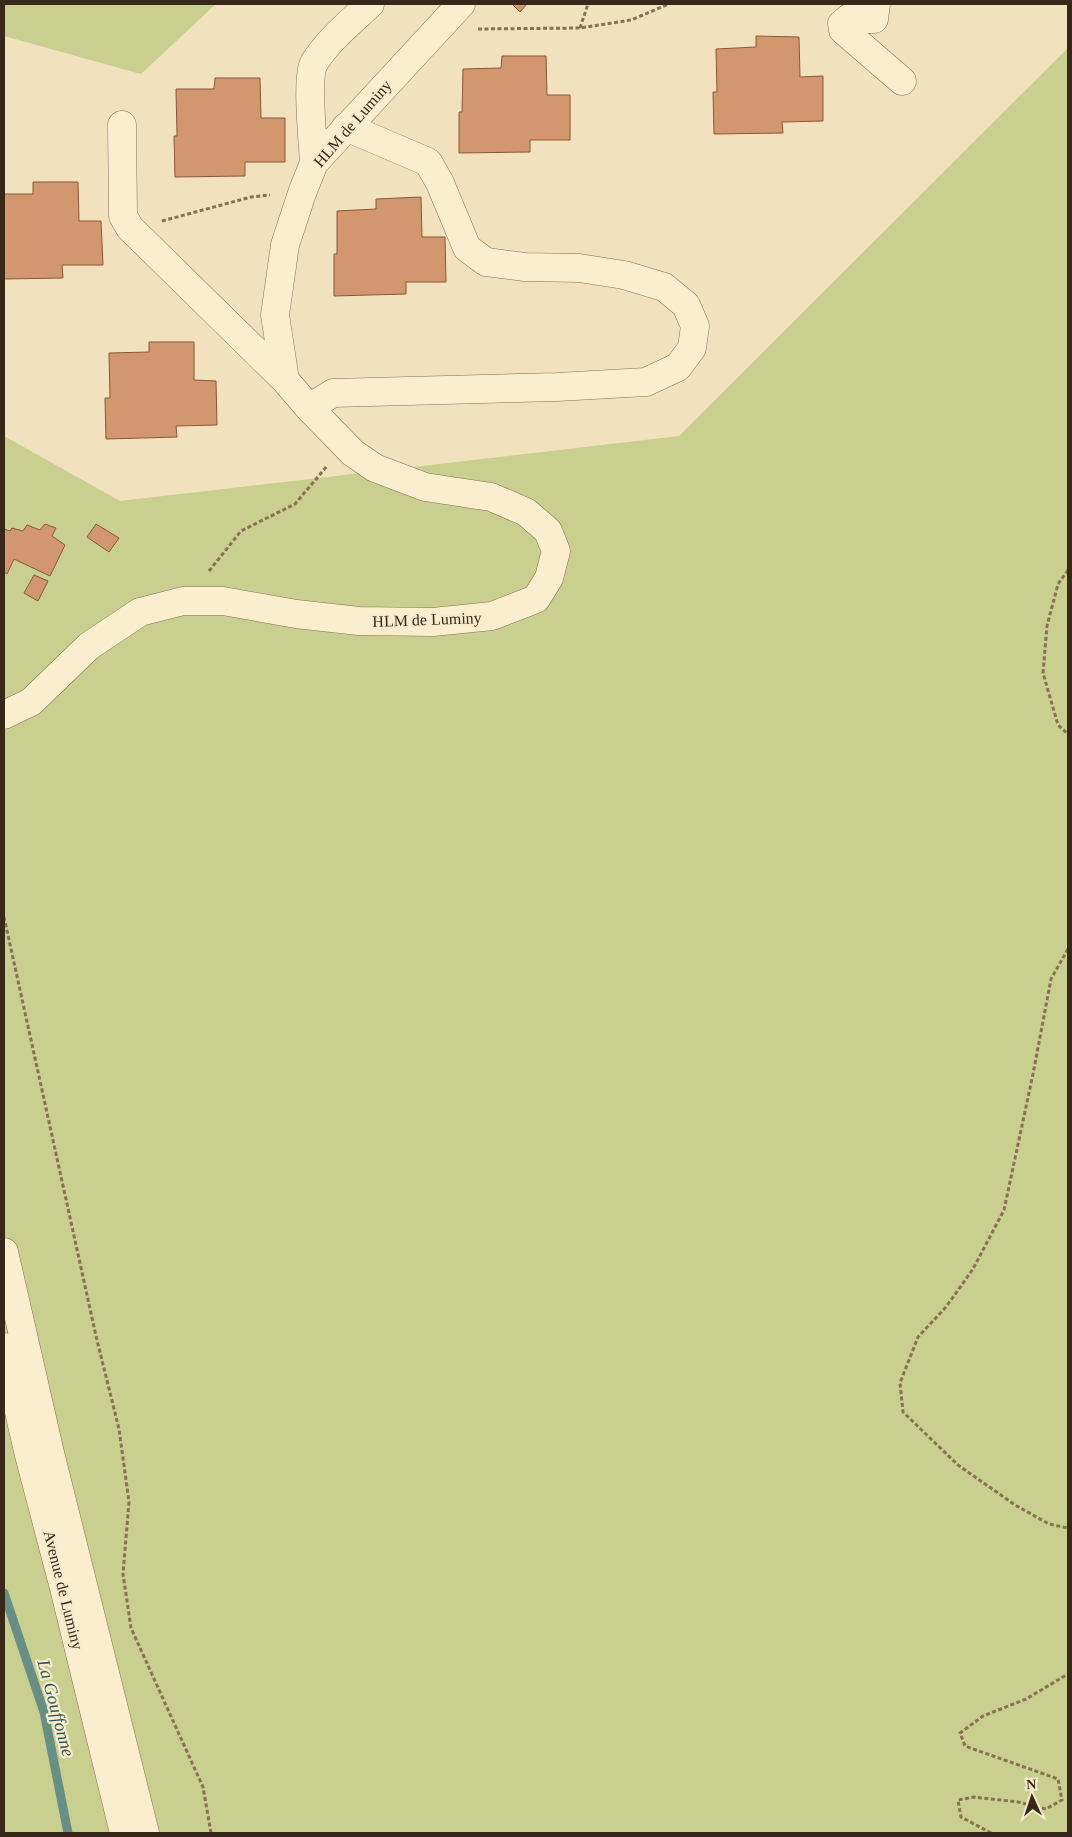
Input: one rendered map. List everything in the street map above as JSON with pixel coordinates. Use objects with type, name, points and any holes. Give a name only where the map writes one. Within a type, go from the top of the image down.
[{"type":"street","points":[[314,163],[310,91],[313,64],[335,37],[370,4]]},
{"type":"street","name":"HLM de Luminy","points":[[4,715],[31,702],[89,646],[140,612],[183,601],[222,601],[296,614],[359,621],[433,622],[492,616],[536,599],[549,578],[556,551],[548,531],[526,512],[491,498],[425,487],[375,468],[353,453],[309,408],[285,380],[275,315],[285,245],[302,192],[314,163],[461,4]]},
{"type":"street","points":[[876,4],[874,19],[849,18],[842,24],[843,30],[902,81]]},
{"type":"street","points":[[122,125],[123,216],[130,228],[285,380]]},
{"type":"street","points":[[309,408],[333,393],[557,387],[646,382],[678,367],[692,348],[695,326],[686,305],[664,288],[624,275],[578,268],[525,267],[486,262],[467,248],[440,183],[428,162],[346,127]]},
{"type":"street","points":[[4,1252],[50,1452],[145,1833]]},
{"type":"street","name":"Avenue de Luminy","points":[[4,1347],[29,1455],[64,1588],[124,1833]]},
{"type":"path","points":[[580,28],[588,4]]},
{"type":"path","points":[[471,29],[580,28],[631,20],[669,4]]},
{"type":"path","points":[[166,220],[252,197]]},
{"type":"path","points":[[183,601],[216,564],[241,531],[295,504],[344,444]]},
{"type":"path","points":[[1068,570],[1058,584],[1047,626],[1043,673],[1058,725],[1068,734]]},
{"type":"path","points":[[4,916],[96,1336],[119,1429],[129,1502],[123,1574],[131,1628],[204,1787],[211,1833]]},
{"type":"path","points":[[1068,949],[1051,978],[1034,1074],[1004,1210],[973,1270],[946,1307],[918,1337],[900,1383],[903,1412],[958,1465],[1016,1505],[1049,1524],[1068,1528]]},
{"type":"path","points":[[991,1833],[960,1817],[958,1800],[974,1797],[1018,1802],[1046,1809],[1062,1800],[1058,1779],[964,1746],[960,1733],[983,1716],[1026,1699],[1068,1674]]},
{"type":"green space","points":[[4,4],[216,4],[141,74],[4,36]]},
{"type":"green space","points":[[1068,48],[1068,1833],[4,1833],[4,436],[120,501],[679,436]]},
{"type":"building","points":[[512,4],[527,4],[520,12]]},
{"type":"building","points":[[756,36],[799,37],[800,77],[823,76],[823,121],[782,122],[783,133],[714,134],[713,92],[717,92],[716,49],[756,47]]},
{"type":"building","points":[[502,56],[546,56],[547,95],[570,95],[570,140],[530,140],[530,152],[459,153],[459,112],[462,112],[463,69],[501,68]]},
{"type":"building","points":[[215,78],[260,78],[261,118],[285,118],[285,162],[245,162],[245,176],[175,177],[174,136],[177,136],[176,89],[214,89]]},
{"type":"building","points":[[33,182],[78,182],[79,221],[101,221],[103,265],[62,265],[63,278],[4,279],[4,194],[33,194]]},
{"type":"building","points":[[421,197],[422,237],[445,237],[446,282],[406,282],[406,294],[334,296],[334,254],[337,254],[337,211],[376,209],[376,199]]},
{"type":"building","points":[[149,342],[194,342],[194,380],[216,381],[217,425],[176,426],[177,437],[106,439],[105,398],[110,398],[109,353],[149,352]]},
{"type":"building","points":[[45,524],[56,528],[52,536],[65,545],[50,576],[14,559],[7,574],[4,572],[4,529],[10,531],[12,528],[23,531],[27,525],[40,530]]},
{"type":"building","points":[[96,524],[119,538],[109,552],[87,537]]},
{"type":"building","points":[[34,575],[48,581],[38,601],[24,593]]},
{"type":"waterway","name":"La Gouffonne","points":[[4,1593],[44,1712],[68,1833]]}]
